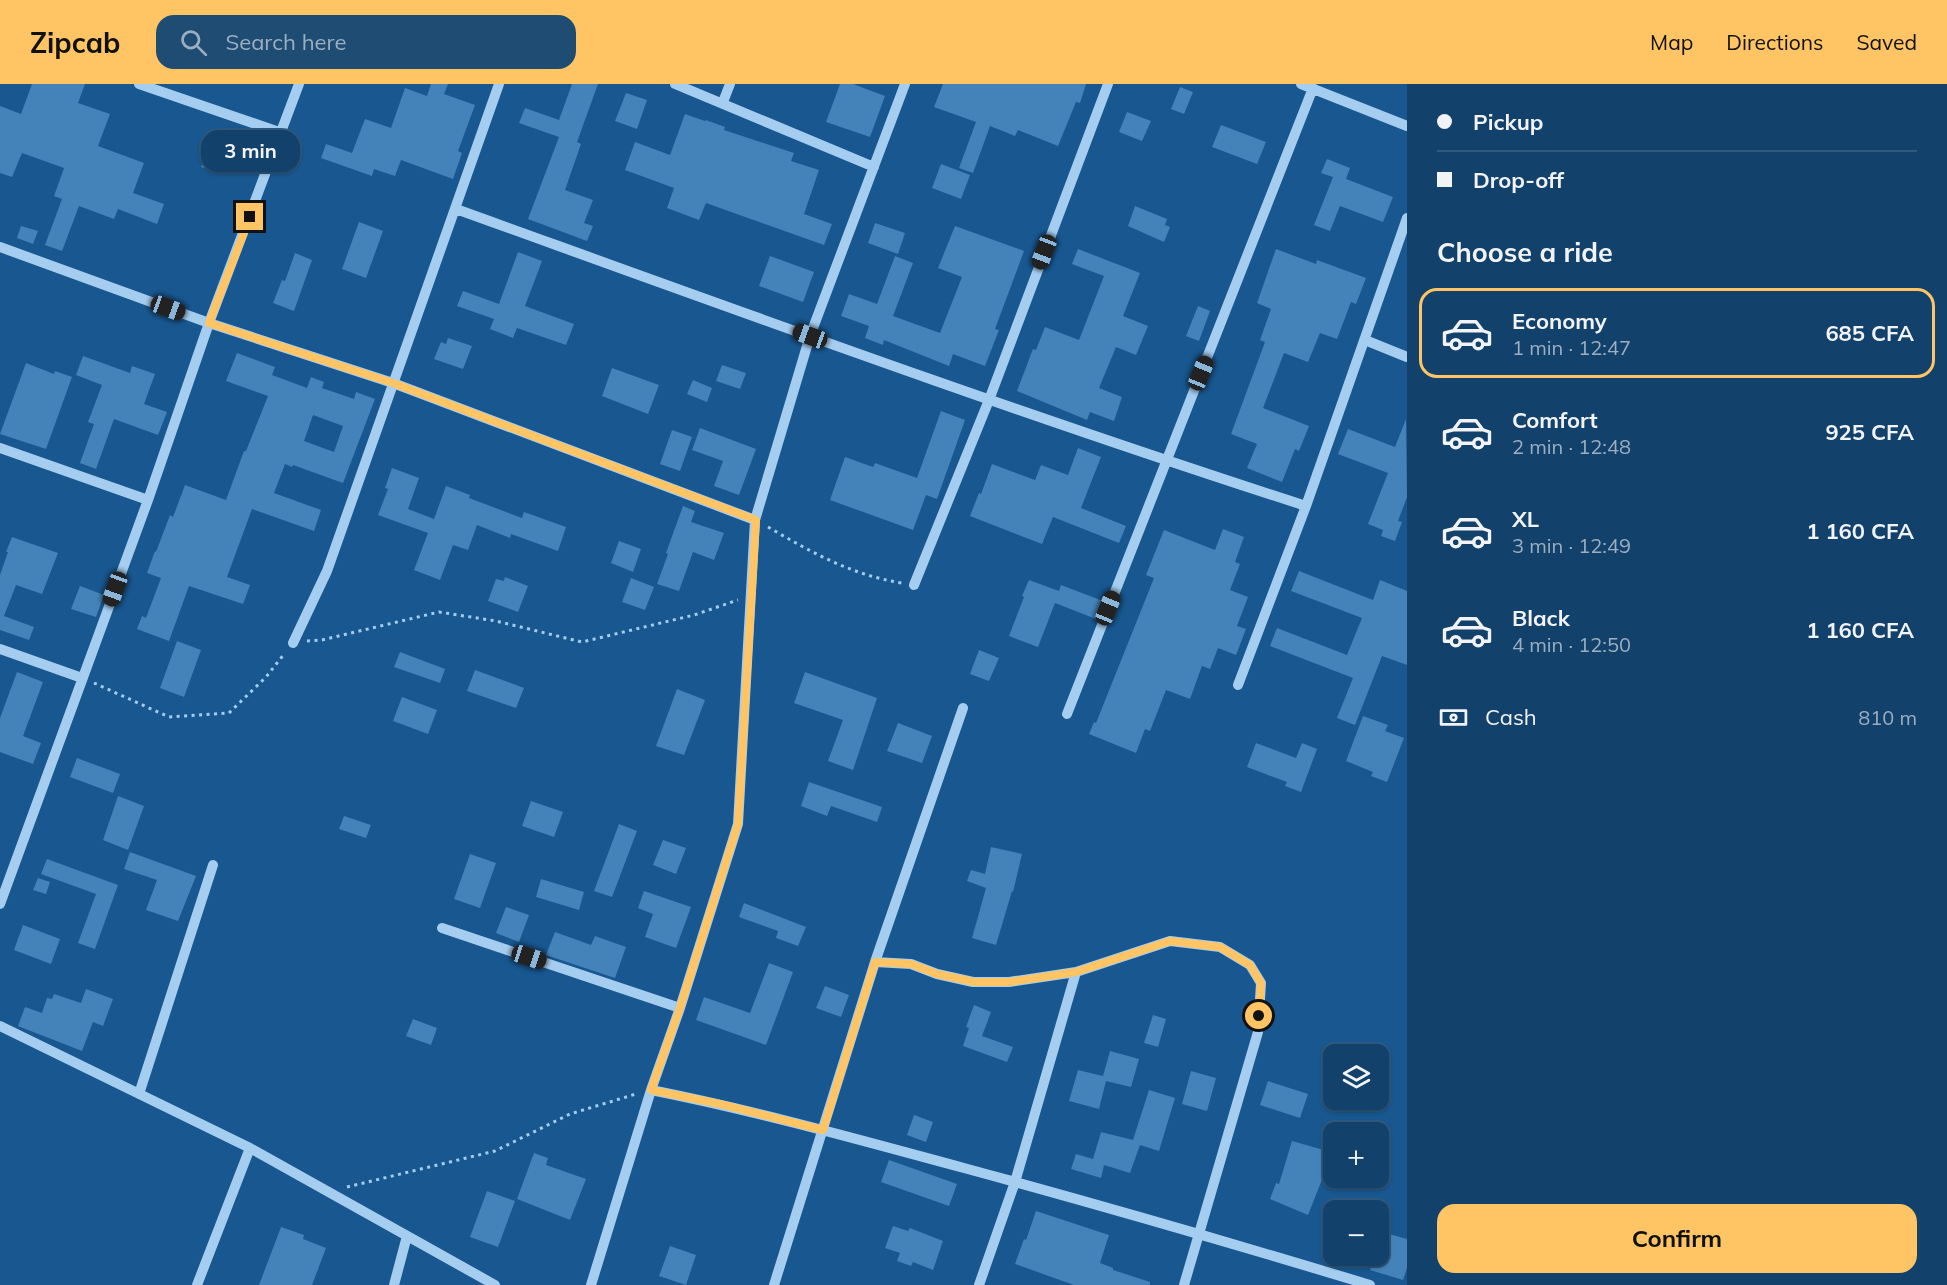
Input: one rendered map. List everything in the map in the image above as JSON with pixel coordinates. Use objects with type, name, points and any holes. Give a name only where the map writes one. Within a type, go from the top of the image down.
[{"type":"street","points":[[140,84],[282,132]]},
{"type":"street","points":[[0,904],[148,500],[209,323],[299,84]]},
{"type":"street","points":[[293,643],[327,571],[499,84]]},
{"type":"street","points":[[675,84],[723,102],[874,167]]},
{"type":"street","points":[[723,102],[730,84]]},
{"type":"street","points":[[591,1285],[651,1090],[680,1008],[738,824],[756,520],[810,336],[905,84]]},
{"type":"street","points":[[914,585],[989,400],[1108,84]]},
{"type":"street","points":[[1301,84],[1407,126]]},
{"type":"street","points":[[1066,714],[1313,88]]},
{"type":"street","points":[[456,209],[989,400],[1306,506]]},
{"type":"street","points":[[1238,685],[1306,506],[1407,218]]},
{"type":"street","points":[[0,247],[209,323],[393,383],[756,520]]},
{"type":"street","points":[[1365,340],[1407,357]]},
{"type":"street","points":[[0,448],[148,500]]},
{"type":"street","points":[[0,649],[82,678]]},
{"type":"street","points":[[774,1285],[875,962],[963,708]]},
{"type":"street","points":[[0,864],[12,869]]},
{"type":"street","points":[[139,1094],[213,865]]},
{"type":"street","points":[[442,928],[680,1008]]},
{"type":"street","points":[[875,962],[911,964],[937,974],[974,982],[1009,982],[1076,972],[1170,941],[1220,947],[1250,965],[1261,983],[1258,1032],[1184,1285]]},
{"type":"street","points":[[979,1285],[1016,1182],[1076,972]]},
{"type":"street","points":[[0,1026],[250,1148],[495,1285]]},
{"type":"street","points":[[651,1090],[720,1104],[1016,1182],[1370,1285]]},
{"type":"street","points":[[197,1285],[250,1148]]},
{"type":"street","points":[[394,1285],[407,1236]]},
{"type":"path","points":[[756,520],[828,561],[883,580],[914,585]]},
{"type":"path","points":[[82,678],[169,717],[229,713],[267,677],[293,643],[322,640],[439,612],[496,621],[582,642],[694,615],[751,595]]},
{"type":"path","points":[[327,1192],[495,1151],[570,1114],[651,1090]]},
{"type":"building","points":[[32,84],[85,84],[78,103],[110,114],[98,146],[144,163],[133,193],[164,204],[157,224],[118,209],[114,219],[79,206],[62,251],[45,245],[62,199],[54,196],[64,168],[22,153],[12,177],[0,173],[0,106],[21,114]]},
{"type":"building","points":[[431,84],[448,84],[444,94],[475,105],[458,151],[462,153],[453,179],[401,160],[395,176],[374,169],[372,176],[321,158],[326,144],[352,153],[365,119],[391,128],[405,88],[427,96]]},
{"type":"building","points":[[572,84],[598,84],[577,142],[581,144],[565,190],[593,200],[584,223],[593,226],[587,241],[528,219],[559,137],[519,123],[525,108],[559,120]]},
{"type":"building","points":[[840,84],[853,84],[885,96],[870,137],[826,122]]},
{"type":"building","points":[[943,84],[1086,84],[1080,103],[1076,102],[1058,146],[1018,130],[1015,136],[990,126],[973,173],[959,168],[976,122],[934,107]]},
{"type":"building","points":[[1180,87],[1193,92],[1184,114],[1171,109]]},
{"type":"building","points":[[626,93],[647,100],[637,129],[615,121]]},
{"type":"building","points":[[1127,112],[1151,121],[1142,141],[1119,132]]},
{"type":"building","points":[[685,114],[725,127],[724,130],[794,153],[791,161],[819,170],[804,214],[832,224],[824,245],[706,203],[699,220],[667,208],[674,188],[625,170],[635,142],[670,155]]},
{"type":"building","points":[[1221,125],[1266,142],[1257,164],[1212,147]]},
{"type":"building","points":[[213,132],[230,139],[218,173],[201,167]]},
{"type":"building","points":[[1327,159],[1350,168],[1346,179],[1393,197],[1383,222],[1340,206],[1330,231],[1314,225],[1333,177],[1321,173]]},
{"type":"building","points":[[941,164],[970,175],[961,199],[932,188]]},
{"type":"building","points":[[1135,206],[1167,219],[1165,225],[1170,227],[1164,242],[1128,226]]},
{"type":"building","points":[[359,222],[383,231],[366,278],[342,269]]},
{"type":"building","points":[[875,223],[905,233],[898,254],[868,243]]},
{"type":"building","points":[[21,226],[38,231],[33,244],[17,238]]},
{"type":"building","points":[[955,226],[1024,251],[995,329],[999,330],[985,366],[953,354],[949,366],[884,340],[883,345],[865,338],[869,326],[841,316],[849,294],[877,304],[895,256],[913,263],[893,316],[940,333],[962,277],[938,268]]},
{"type":"building","points":[[1078,249],[1140,273],[1123,316],[1148,326],[1136,355],[1116,347],[1099,388],[1122,397],[1114,421],[1090,412],[1087,420],[1017,391],[1033,349],[1036,350],[1045,327],[1079,340],[1104,276],[1072,264]]},
{"type":"building","points":[[1276,249],[1316,264],[1317,260],[1366,278],[1356,304],[1351,302],[1337,339],[1320,333],[1308,362],[1284,353],[1263,408],[1309,426],[1299,451],[1295,449],[1282,482],[1247,468],[1257,444],[1231,434],[1265,342],[1260,340],[1271,309],[1257,303]]},
{"type":"building","points":[[518,252],[542,261],[525,306],[574,324],[566,345],[517,328],[513,338],[490,329],[494,319],[457,306],[463,291],[499,304]]},
{"type":"building","points":[[295,253],[312,260],[294,311],[273,303],[282,280],[285,281]]},
{"type":"building","points":[[770,256],[814,272],[803,302],[759,286]]},
{"type":"building","points":[[1198,306],[1210,311],[1199,341],[1186,336]]},
{"type":"building","points":[[448,338],[472,346],[463,369],[434,359],[441,342],[446,344]]},
{"type":"building","points":[[237,353],[275,367],[272,375],[307,388],[311,377],[324,382],[322,388],[354,399],[356,392],[375,399],[343,483],[285,464],[274,493],[321,510],[314,531],[252,509],[227,577],[250,585],[243,604],[189,586],[169,641],[137,629],[142,616],[146,618],[161,578],[147,573],[155,551],[170,515],[173,517],[185,485],[226,500],[268,396],[226,381]],"holes":[[[313,415],[343,426],[334,452],[304,441]]]},
{"type":"building","points":[[83,356],[130,373],[132,366],[155,374],[144,404],[167,412],[158,435],[114,419],[96,469],[80,463],[94,424],[88,422],[102,385],[76,375]]},
{"type":"building","points":[[26,363],[54,374],[55,371],[72,377],[46,449],[0,434]]},
{"type":"building","points":[[722,365],[746,373],[740,389],[716,381]]},
{"type":"building","points":[[612,368],[659,385],[648,414],[602,396]]},
{"type":"building","points":[[693,380],[712,388],[707,402],[687,394]]},
{"type":"building","points":[[941,411],[965,420],[937,499],[926,495],[913,530],[830,500],[845,457],[873,467],[875,463],[917,478]]},
{"type":"building","points":[[1406,419],[1407,497],[1398,521],[1402,522],[1395,541],[1381,536],[1383,530],[1368,524],[1388,473],[1338,454],[1348,429],[1395,447]]},
{"type":"building","points":[[700,428],[756,449],[739,495],[714,486],[723,461],[692,450]]},
{"type":"building","points":[[672,430],[692,437],[680,471],[660,464]]},
{"type":"building","points":[[1078,448],[1101,457],[1081,508],[1126,526],[1119,543],[1053,517],[1042,544],[970,516],[992,464],[1035,480],[1041,465],[1068,475]]},
{"type":"building","points":[[392,468],[419,478],[408,509],[434,519],[446,486],[470,495],[469,498],[522,518],[524,512],[566,527],[558,551],[511,534],[510,538],[477,525],[468,550],[453,545],[440,580],[414,570],[428,533],[378,515],[388,489],[385,488]]},
{"type":"building","points":[[683,506],[695,511],[691,522],[724,533],[714,560],[693,552],[679,591],[657,584]]},
{"type":"building","points":[[1223,529],[1244,537],[1235,562],[1240,564],[1230,590],[1248,597],[1237,626],[1246,629],[1236,655],[1218,648],[1210,669],[1202,666],[1190,699],[1166,690],[1150,731],[1145,729],[1136,753],[1089,734],[1094,722],[1096,723],[1154,578],[1146,575],[1164,530],[1215,550]]},
{"type":"building","points":[[12,537],[58,553],[42,594],[16,585],[4,616],[34,627],[29,640],[0,630],[0,575]]},
{"type":"building","points":[[619,541],[641,549],[633,572],[611,563]]},
{"type":"building","points":[[1299,571],[1373,600],[1380,580],[1407,591],[1407,665],[1382,656],[1355,725],[1337,718],[1353,678],[1270,646],[1277,628],[1347,655],[1362,618],[1291,591]]},
{"type":"building","points":[[505,577],[528,586],[518,612],[488,601],[496,579],[504,581]]},
{"type":"building","points":[[631,578],[654,587],[645,610],[622,602]]},
{"type":"building","points":[[1029,580],[1059,591],[1061,585],[1103,601],[1096,619],[1055,603],[1038,647],[1009,636]]},
{"type":"building","points":[[80,586],[104,595],[96,617],[71,609]]},
{"type":"building","points":[[177,641],[201,650],[184,697],[160,688]]},
{"type":"building","points":[[979,650],[999,658],[989,681],[970,674]]},
{"type":"building","points":[[400,652],[445,669],[440,683],[394,667]]},
{"type":"building","points":[[475,670],[524,688],[516,708],[467,691]]},
{"type":"building","points":[[17,672],[43,682],[23,736],[41,743],[33,764],[0,752],[0,718]]},
{"type":"building","points":[[805,672],[877,698],[853,770],[828,761],[843,720],[794,703]]},
{"type":"building","points":[[677,689],[705,700],[684,755],[656,746]]},
{"type":"building","points":[[402,697],[437,710],[428,734],[393,721]]},
{"type":"building","points":[[1363,716],[1388,725],[1385,731],[1404,738],[1387,782],[1371,776],[1373,772],[1346,761]]},
{"type":"building","points":[[898,723],[932,736],[922,763],[887,751]]},
{"type":"building","points":[[1256,743],[1296,758],[1302,743],[1317,749],[1301,792],[1285,786],[1287,782],[1247,767]]},
{"type":"building","points":[[77,758],[120,774],[113,793],[70,777]]},
{"type":"building","points":[[809,782],[882,807],[877,822],[831,806],[827,816],[801,806]]},
{"type":"building","points":[[118,796],[144,806],[128,850],[103,840]]},
{"type":"building","points":[[531,801],[563,812],[554,837],[522,826]]},
{"type":"building","points":[[344,816],[371,825],[366,838],[339,829]]},
{"type":"building","points":[[619,824],[637,831],[612,897],[594,891]]},
{"type":"building","points":[[663,840],[686,848],[676,874],[653,865]]},
{"type":"building","points":[[991,847],[1022,854],[996,945],[972,938],[986,888],[967,881],[971,870],[985,874]]},
{"type":"building","points":[[130,852],[196,876],[178,921],[146,910],[157,880],[124,869]]},
{"type":"building","points":[[470,854],[496,863],[480,908],[454,899]]},
{"type":"building","points":[[47,859],[118,885],[95,949],[78,943],[96,894],[41,874]]},
{"type":"building","points":[[38,878],[50,882],[46,894],[33,890]]},
{"type":"building","points":[[541,879],[584,892],[579,910],[536,897]]},
{"type":"building","points":[[644,891],[691,907],[676,948],[645,937],[653,914],[638,908]]},
{"type":"building","points":[[744,903],[806,927],[798,946],[776,938],[778,931],[739,917]]},
{"type":"building","points":[[506,907],[529,915],[519,942],[496,933]]},
{"type":"building","points":[[23,925],[60,939],[51,964],[14,950]]},
{"type":"building","points":[[555,932],[591,945],[595,936],[626,947],[615,978],[546,955]]},
{"type":"building","points":[[769,963],[793,972],[766,1045],[696,1020],[704,997],[750,1013]]},
{"type":"building","points":[[825,986],[849,995],[841,1017],[816,1008]]},
{"type":"building","points":[[86,989],[113,999],[103,1026],[93,1022],[82,1051],[18,1026],[25,1007],[42,1013],[47,998],[52,999],[54,994],[81,1003]]},
{"type":"building","points":[[974,1005],[991,1012],[982,1036],[1013,1047],[1007,1062],[963,1046],[969,1028],[966,1027]]},
{"type":"building","points":[[1153,1015],[1166,1019],[1158,1047],[1144,1043]]},
{"type":"building","points":[[413,1019],[437,1028],[431,1045],[406,1036]]},
{"type":"building","points":[[1110,1051],[1139,1059],[1131,1087],[1106,1081],[1099,1109],[1069,1101],[1078,1070],[1103,1076]]},
{"type":"building","points":[[1191,1071],[1216,1078],[1207,1111],[1182,1104]]},
{"type":"building","points":[[1268,1081],[1308,1094],[1300,1118],[1260,1105]]},
{"type":"building","points":[[1149,1090],[1175,1098],[1159,1151],[1140,1145],[1130,1173],[1104,1165],[1101,1178],[1071,1169],[1076,1154],[1093,1159],[1101,1132],[1133,1140]]},
{"type":"building","points":[[914,1115],[933,1122],[926,1142],[907,1135]]},
{"type":"building","points":[[1292,1141],[1323,1150],[1323,1177],[1308,1215],[1270,1199],[1276,1183],[1279,1184]]},
{"type":"building","points":[[534,1153],[548,1158],[546,1165],[586,1179],[570,1220],[517,1199]]},
{"type":"building","points":[[889,1160],[957,1184],[949,1206],[881,1182]]},
{"type":"building","points":[[487,1191],[515,1201],[498,1247],[470,1237]]},
{"type":"building","points":[[1036,1211],[1109,1235],[1100,1263],[1113,1270],[1150,1282],[1150,1285],[1074,1285],[1015,1264]]},
{"type":"building","points":[[893,1226],[908,1231],[910,1228],[943,1241],[933,1270],[913,1262],[911,1266],[897,1261],[900,1253],[885,1248]]},
{"type":"building","points":[[281,1227],[304,1235],[303,1239],[326,1248],[312,1285],[259,1285]]},
{"type":"building","points":[[1389,1234],[1407,1239],[1407,1268],[1403,1280],[1370,1270],[1371,1266],[1389,1266]]},
{"type":"building","points":[[670,1246],[696,1255],[686,1285],[659,1276]]},
{"type":"route","points":[[250,217],[209,323],[393,383],[756,520],[738,824],[680,1008],[651,1090],[720,1104],[823,1130],[875,962],[911,964],[937,974],[974,982],[1009,982],[1076,972],[1170,941],[1220,947],[1250,965],[1261,983],[1259,1016]]}]
